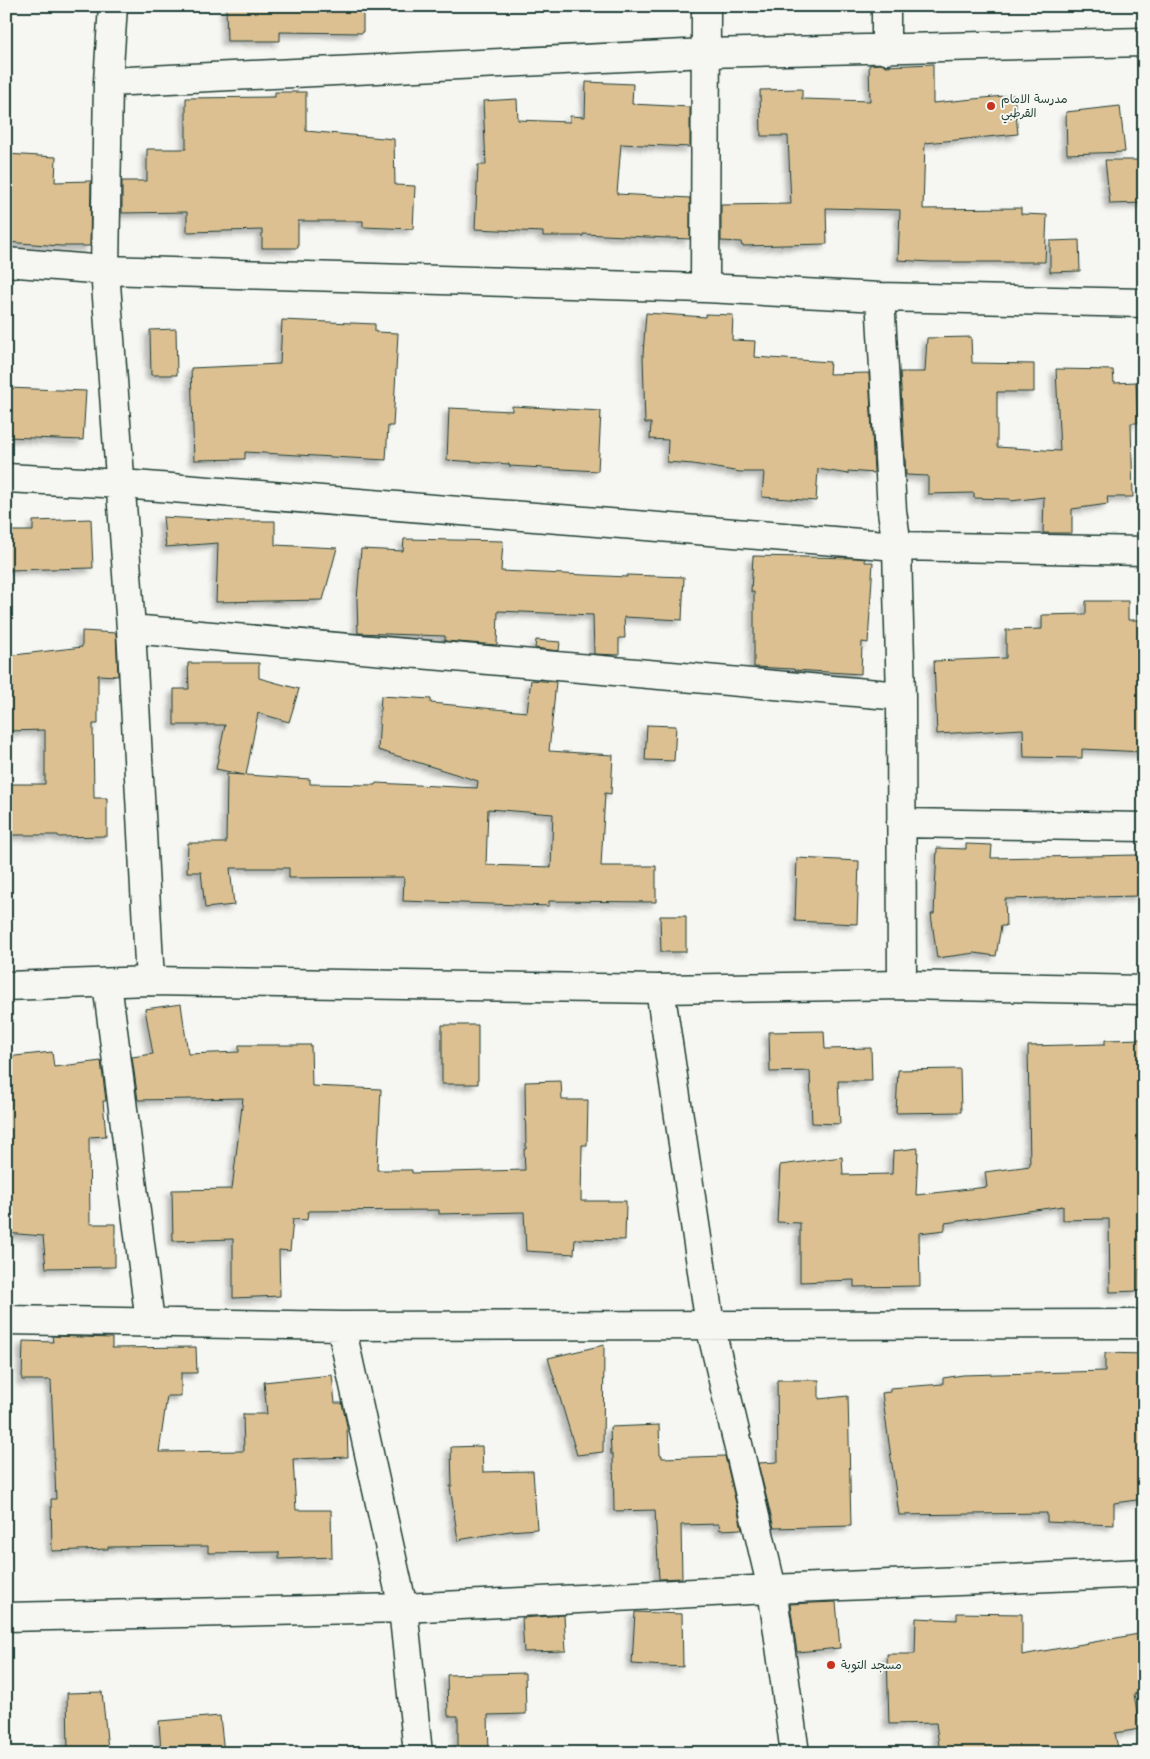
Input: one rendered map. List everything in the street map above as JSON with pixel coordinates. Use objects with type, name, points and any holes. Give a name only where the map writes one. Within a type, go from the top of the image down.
[{"type":"street","points":[[113,6],[108,82],[106,270],[132,629],[150,981]]},
{"type":"street","points":[[705,288],[706,6]]},
{"type":"street","points":[[886,6],[886,50]]},
{"type":"street","points":[[108,82],[706,53],[886,50],[1144,42]]},
{"type":"street","points":[[6,262],[106,270],[705,288],[880,298],[1144,303]]},
{"type":"street","points":[[880,298],[892,511],[897,546],[901,696],[902,985]]},
{"type":"street","points":[[6,478],[122,484],[897,546],[1144,551]]},
{"type":"street","points":[[132,629],[901,696]]},
{"type":"street","points":[[901,823],[1144,827]]},
{"type":"street","points":[[6,986],[150,981],[660,989],[902,985],[1144,990]]},
{"type":"street","points":[[107,983],[150,1322]]},
{"type":"street","points":[[660,989],[710,1325],[772,1589],[795,1753]]},
{"type":"street","points":[[6,1320],[341,1326],[1144,1324]]},
{"type":"street","points":[[341,1326],[404,1608],[418,1753]]},
{"type":"street","points":[[6,1617],[404,1608],[772,1589],[1144,1573]]},
{"type":"building","points":[[226,6],[363,6],[363,33],[280,32],[280,41],[227,41]]},
{"type":"building","points":[[881,64],[886,66],[933,64],[933,103],[1014,95],[1018,134],[925,143],[923,209],[1021,208],[1021,214],[1047,215],[1045,262],[931,262],[898,260],[900,210],[826,208],[827,244],[742,246],[741,242],[721,241],[721,205],[791,204],[788,136],[761,136],[760,90],[802,89],[802,99],[870,101],[869,65]]},
{"type":"building","points":[[586,82],[633,84],[632,104],[690,107],[690,147],[621,144],[617,194],[690,198],[690,239],[583,234],[583,236],[543,236],[543,232],[475,229],[478,165],[486,165],[483,101],[517,99],[518,120],[570,122],[570,116],[585,117]]},
{"type":"building","points":[[275,92],[306,92],[306,131],[394,139],[395,185],[415,186],[413,229],[363,227],[363,221],[298,221],[298,248],[262,248],[262,230],[187,232],[187,212],[122,213],[122,181],[147,181],[147,149],[186,149],[186,98],[275,97]]},
{"type":"building","points":[[1120,106],[1125,152],[1067,154],[1066,112]]},
{"type":"building","points":[[6,154],[56,157],[55,182],[91,181],[90,246],[6,242]]},
{"type":"building","points":[[1105,160],[1144,160],[1144,203],[1110,204]]},
{"type":"building","points":[[1079,240],[1080,271],[1050,272],[1050,241]]},
{"type":"building","points":[[646,313],[705,317],[706,314],[733,315],[732,340],[755,341],[754,357],[830,362],[829,374],[869,373],[874,473],[848,471],[848,474],[818,469],[816,501],[762,497],[764,472],[740,472],[693,464],[667,462],[668,440],[650,439],[651,423],[645,423],[643,355]]},
{"type":"building","points":[[282,320],[375,324],[375,332],[398,333],[393,426],[388,426],[386,460],[245,452],[245,459],[194,460],[191,368],[280,364]]},
{"type":"building","points":[[176,329],[177,375],[151,375],[150,330]]},
{"type":"building","points":[[971,337],[972,363],[1034,364],[1034,392],[997,392],[997,447],[1060,451],[1056,369],[1113,370],[1114,383],[1136,382],[1138,423],[1131,423],[1133,497],[1107,497],[1108,504],[1072,509],[1072,533],[1043,533],[1044,497],[1011,501],[1010,499],[974,498],[974,493],[928,494],[928,476],[906,475],[900,372],[925,372],[927,338]]},
{"type":"building","points":[[7,388],[86,391],[83,440],[8,437]]},
{"type":"building","points":[[512,406],[601,411],[598,471],[447,460],[449,408],[512,411]]},
{"type":"building","points":[[163,517],[275,521],[275,545],[337,548],[323,600],[216,602],[218,543],[166,547]]},
{"type":"building","points":[[91,519],[93,568],[6,570],[6,531],[33,531],[33,521]]},
{"type":"building","points":[[404,539],[503,541],[501,571],[627,577],[627,575],[684,577],[682,620],[624,617],[625,638],[619,638],[619,655],[594,654],[593,615],[498,611],[497,645],[445,641],[445,636],[358,633],[357,600],[361,549],[403,551]]},
{"type":"building","points":[[753,556],[856,558],[865,559],[865,562],[873,562],[868,643],[862,642],[861,674],[754,667],[754,592],[751,592]]},
{"type":"building","points":[[1086,601],[1128,601],[1128,620],[1144,620],[1144,752],[1082,749],[1082,758],[1024,757],[1023,729],[937,734],[934,661],[1006,658],[1006,630],[1042,629],[1042,615],[1086,614]]},
{"type":"building","points":[[82,631],[116,633],[118,676],[98,675],[98,724],[93,724],[94,798],[107,798],[107,836],[6,835],[6,784],[45,784],[45,730],[6,731],[6,656],[82,647]]},
{"type":"building","points":[[536,640],[560,642],[559,651],[535,648]]},
{"type":"building","points":[[188,663],[259,663],[259,678],[299,689],[289,722],[258,713],[246,775],[310,779],[310,784],[375,785],[376,783],[477,788],[478,781],[378,750],[381,696],[431,699],[431,703],[527,712],[531,680],[556,682],[549,751],[613,755],[611,794],[605,793],[601,866],[656,866],[656,902],[549,901],[549,906],[403,901],[404,877],[289,878],[289,868],[230,868],[234,905],[205,908],[201,872],[187,872],[188,843],[226,843],[227,774],[244,775],[216,769],[225,725],[174,725],[174,689],[189,689]],"holes":[[[488,809],[553,814],[551,867],[486,865]]]},
{"type":"building","points":[[647,725],[676,726],[674,761],[645,760]]},
{"type":"building","points":[[966,844],[992,845],[991,858],[1138,855],[1139,896],[1005,899],[1006,926],[1001,926],[996,956],[975,953],[937,958],[931,914],[934,914],[937,848],[966,849]]},
{"type":"building","points":[[797,858],[859,861],[857,924],[795,921]]},
{"type":"building","points":[[660,916],[686,916],[686,952],[661,952]]},
{"type":"building","points":[[181,1004],[188,1054],[239,1052],[239,1045],[311,1045],[312,1086],[381,1089],[377,1170],[412,1170],[412,1173],[525,1170],[525,1082],[561,1081],[562,1100],[588,1100],[587,1145],[582,1145],[581,1201],[626,1201],[625,1240],[575,1239],[574,1254],[526,1251],[524,1212],[439,1214],[439,1210],[308,1211],[307,1220],[293,1219],[290,1251],[279,1250],[280,1296],[233,1298],[233,1239],[173,1241],[172,1190],[232,1189],[243,1098],[138,1100],[132,1057],[153,1054],[145,1009]]},
{"type":"building","points":[[442,1025],[478,1025],[478,1084],[442,1084]]},
{"type":"building","points":[[824,1031],[825,1049],[871,1048],[872,1081],[838,1081],[840,1124],[812,1123],[810,1071],[770,1072],[769,1032]]},
{"type":"building","points":[[1144,1039],[1144,1269],[1139,1269],[1139,1291],[1110,1292],[1109,1219],[1063,1220],[1063,1206],[945,1223],[945,1230],[919,1233],[920,1286],[854,1287],[854,1280],[800,1282],[800,1223],[777,1222],[780,1165],[842,1157],[843,1175],[892,1174],[893,1151],[918,1148],[916,1195],[987,1187],[985,1172],[1030,1166],[1028,1046],[1105,1044],[1105,1040]]},
{"type":"building","points":[[52,1052],[54,1067],[101,1061],[106,1101],[103,1101],[106,1136],[89,1137],[90,1224],[115,1224],[115,1267],[46,1268],[43,1236],[6,1233],[6,1057]]},
{"type":"building","points":[[960,1069],[961,1112],[896,1113],[898,1070]]},
{"type":"building","points":[[52,1336],[112,1338],[112,1348],[196,1347],[197,1373],[181,1373],[181,1396],[167,1396],[159,1452],[244,1451],[243,1414],[267,1414],[264,1382],[332,1375],[335,1403],[342,1403],[347,1426],[348,1457],[293,1459],[296,1510],[331,1510],[332,1557],[279,1559],[279,1552],[208,1553],[208,1546],[108,1547],[108,1549],[52,1551],[51,1499],[56,1499],[51,1380],[22,1380],[23,1341],[53,1342]]},
{"type":"building","points":[[604,1345],[603,1452],[577,1455],[548,1358]]},
{"type":"building","points":[[1105,1353],[1144,1354],[1144,1499],[1114,1503],[1114,1525],[1047,1522],[1047,1513],[899,1515],[882,1393],[890,1392],[890,1388],[943,1384],[943,1378],[963,1375],[1105,1371]]},
{"type":"building","points":[[777,1380],[819,1380],[819,1399],[848,1396],[851,1526],[774,1528],[758,1463],[778,1462]]},
{"type":"building","points":[[659,1425],[660,1455],[662,1455],[662,1458],[725,1456],[742,1529],[720,1530],[719,1524],[681,1525],[682,1578],[659,1579],[655,1510],[614,1511],[613,1454],[611,1454],[610,1427]]},
{"type":"building","points":[[482,1446],[483,1472],[533,1471],[537,1529],[510,1531],[458,1540],[450,1486],[452,1486],[451,1447]]},
{"type":"building","points":[[836,1602],[840,1648],[797,1652],[790,1604]]},
{"type":"building","points":[[635,1612],[682,1614],[683,1667],[632,1664]]},
{"type":"building","points":[[957,1613],[1022,1614],[1022,1655],[1144,1633],[1144,1692],[1134,1694],[1140,1729],[1115,1733],[1119,1753],[940,1753],[936,1723],[889,1724],[887,1654],[915,1654],[916,1618],[957,1620]]},
{"type":"building","points":[[564,1615],[566,1651],[524,1652],[522,1618]]},
{"type":"building","points":[[525,1673],[526,1714],[488,1715],[489,1753],[458,1753],[458,1716],[448,1716],[447,1675]]},
{"type":"building","points":[[102,1692],[108,1749],[68,1752],[67,1693]]},
{"type":"building","points":[[220,1716],[224,1753],[161,1753],[159,1721]]},
{"type":"place","name":"مدرسة الامام القرطبي","points":[[991,106]]},
{"type":"place","name":"مسجد التوبة","points":[[831,1665]]}]
